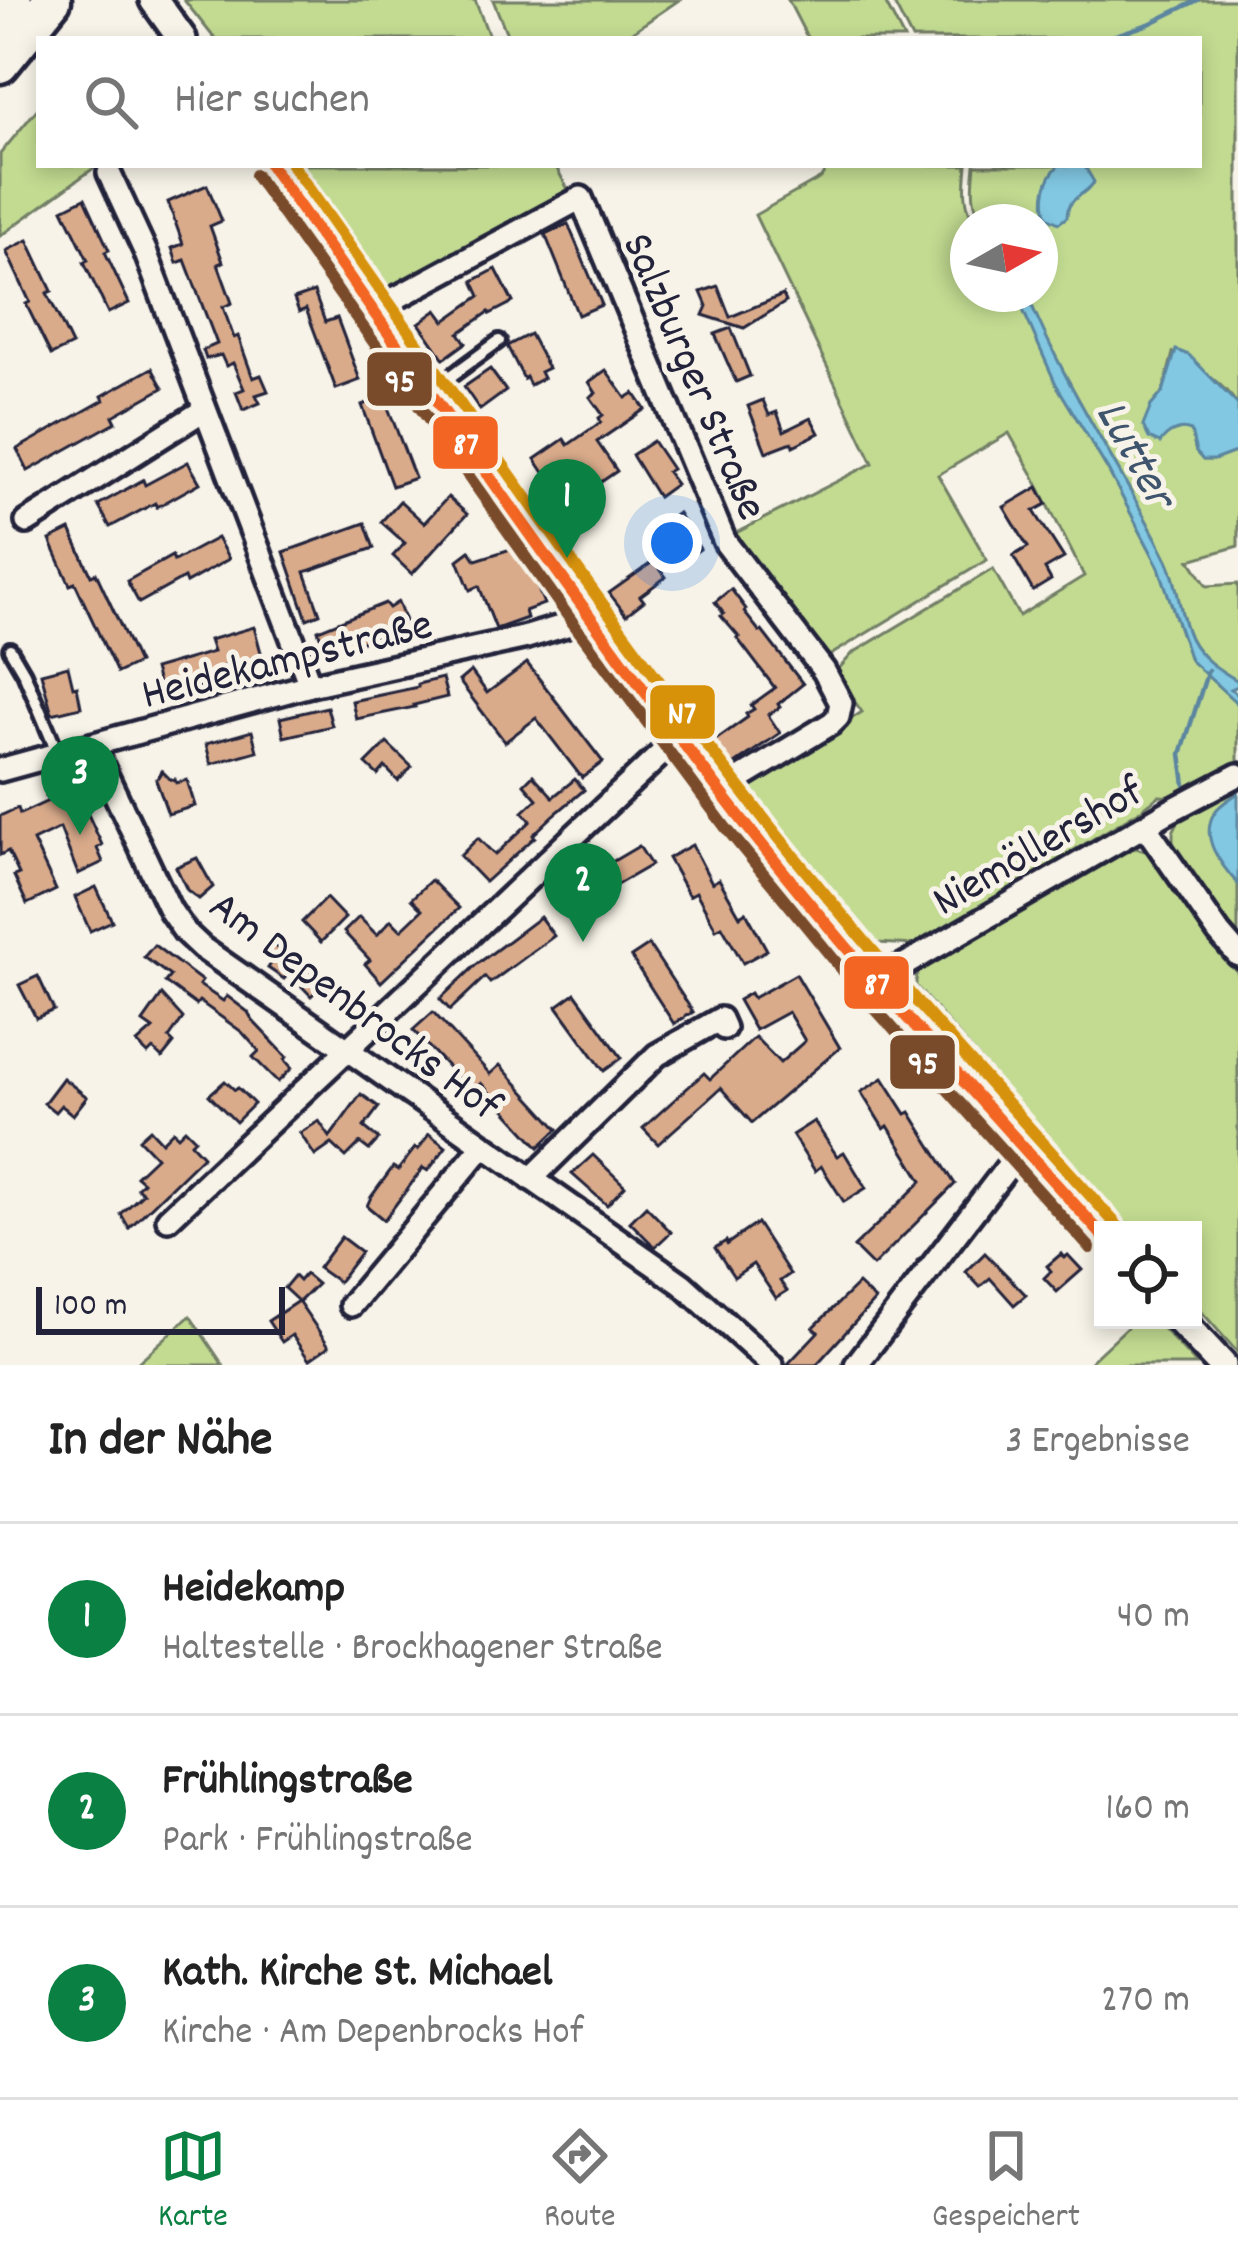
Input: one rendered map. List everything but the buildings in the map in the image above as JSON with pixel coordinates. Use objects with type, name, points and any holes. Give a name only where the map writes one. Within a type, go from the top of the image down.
[{"type":"highway","points":[[0,16],[13,0]]},
{"type":"highway","points":[[0,64],[52,0]]},
{"type":"main road","points":[[154,0],[180,36]]},
{"type":"main road","points":[[272,168],[720,791],[875,982],[1094,1226]]},
{"type":"main road","points":[[1188,1329],[1222,1365]]},
{"type":"street","points":[[109,173],[145,250],[310,685]]},
{"type":"street","name":"Salzburger Straße","points":[[372,311],[581,198],[725,542],[824,670],[841,703],[842,710],[832,723],[720,791]]},
{"type":"street","points":[[26,522],[204,410]]},
{"type":"street","name":"Heidekampstraße","points":[[0,770],[310,685],[527,637],[588,613]]},
{"type":"street","points":[[168,1219],[679,737]]},
{"type":"street","name":"Am Depenbrocks Hof","points":[[92,745],[170,910],[202,948],[682,1284],[772,1365]]},
{"type":"street","name":"Niemöllershof","points":[[875,982],[1238,775]]},
{"type":"street","points":[[1145,826],[1238,956]]},
{"type":"street","points":[[531,1179],[657,1055],[720,1018],[724,1028]]},
{"type":"street","points":[[351,1305],[483,1146]]},
{"type":"street","points":[[856,1365],[1022,1148]]},
{"type":"lane","points":[[430,392],[499,341]]},
{"type":"lane","points":[[10,649],[58,754]]},
{"type":"green space","points":[[184,0],[475,0],[489,36],[213,36]]},
{"type":"green space","points":[[493,0],[679,0],[626,36],[508,36]]},
{"type":"green space","points":[[788,0],[884,0],[902,36],[806,36]]},
{"type":"green space","points":[[892,0],[1238,0],[1238,405],[1209,376],[1173,353],[1163,392],[1151,406],[1166,434],[1184,428],[1191,431],[1203,460],[1238,451],[1238,546],[1190,560],[1207,586],[1238,584],[1238,681],[1217,668],[1190,638],[1166,558],[1035,312],[1058,312],[1058,204],[975,204],[974,195],[975,168],[1202,168],[1202,36],[910,36]]},
{"type":"green space","points":[[36,111],[36,168],[94,168],[0,236],[0,154]]},
{"type":"green space","points":[[299,168],[557,168],[571,195],[386,292]]},
{"type":"green space","points":[[827,168],[967,168],[968,204],[950,204],[950,312],[1024,312],[1056,384],[1159,567],[1190,660],[1238,704],[1238,765],[1179,797],[1159,796],[917,945],[876,943],[743,786],[862,712],[835,673],[853,653],[993,569],[1019,616],[1084,576],[1009,433],[938,475],[987,560],[824,659],[728,537],[873,463],[755,215],[821,178]]},
{"type":"green space","points":[[1238,783],[1238,793],[1215,812],[1210,831],[1219,860],[1238,884],[1238,942],[1173,848],[1173,832],[1181,815]]},
{"type":"green space","points":[[1136,848],[1151,853],[1238,973],[1238,1353],[1202,1312],[1202,1221],[1121,1221],[916,986],[918,974],[931,962],[1119,853]]},
{"type":"green space","points":[[190,1316],[223,1365],[135,1365]]},
{"type":"green space","points":[[1125,1329],[1163,1329],[1197,1365],[1087,1365]]},
{"type":"water","points":[[1056,168],[1086,168],[1094,182],[1073,201],[1059,223],[1058,204],[1044,204],[1047,183]]},
{"type":"water","points":[[1024,312],[1035,312],[1166,558],[1194,645],[1238,681],[1231,689],[1238,695],[1238,704],[1190,660],[1159,567],[1056,384]]},
{"type":"water","points":[[1176,350],[1189,355],[1238,405],[1238,451],[1203,460],[1191,431],[1173,431],[1160,443],[1149,438],[1143,426],[1163,392]]},
{"type":"water","points":[[1238,793],[1238,884],[1214,851],[1209,831],[1217,809]]},
{"type":"waterway","points":[[1113,36],[1198,0]]},
{"type":"waterway","points":[[1185,785],[1181,754],[1208,670]]},
{"type":"transit line","name":"87","points":[[272,168],[559,574],[739,816],[872,977],[1094,1226]]},
{"type":"transit line","name":"N7","points":[[294,168],[577,568],[754,806],[886,966],[1113,1221]]},
{"type":"transit line","name":"95","points":[[255,175],[573,623],[726,828],[862,994],[1090,1248]]},
{"type":"place","name":"Heidekamp","points":[[567,558]]},
{"type":"place","name":"Kath. Kirche St. Michael","points":[[80,835]]},
{"type":"place","name":"Frühlingstraße","points":[[583,942]]},
{"type":"water label","name":"Lutter","points":[[1139,452]]}]
